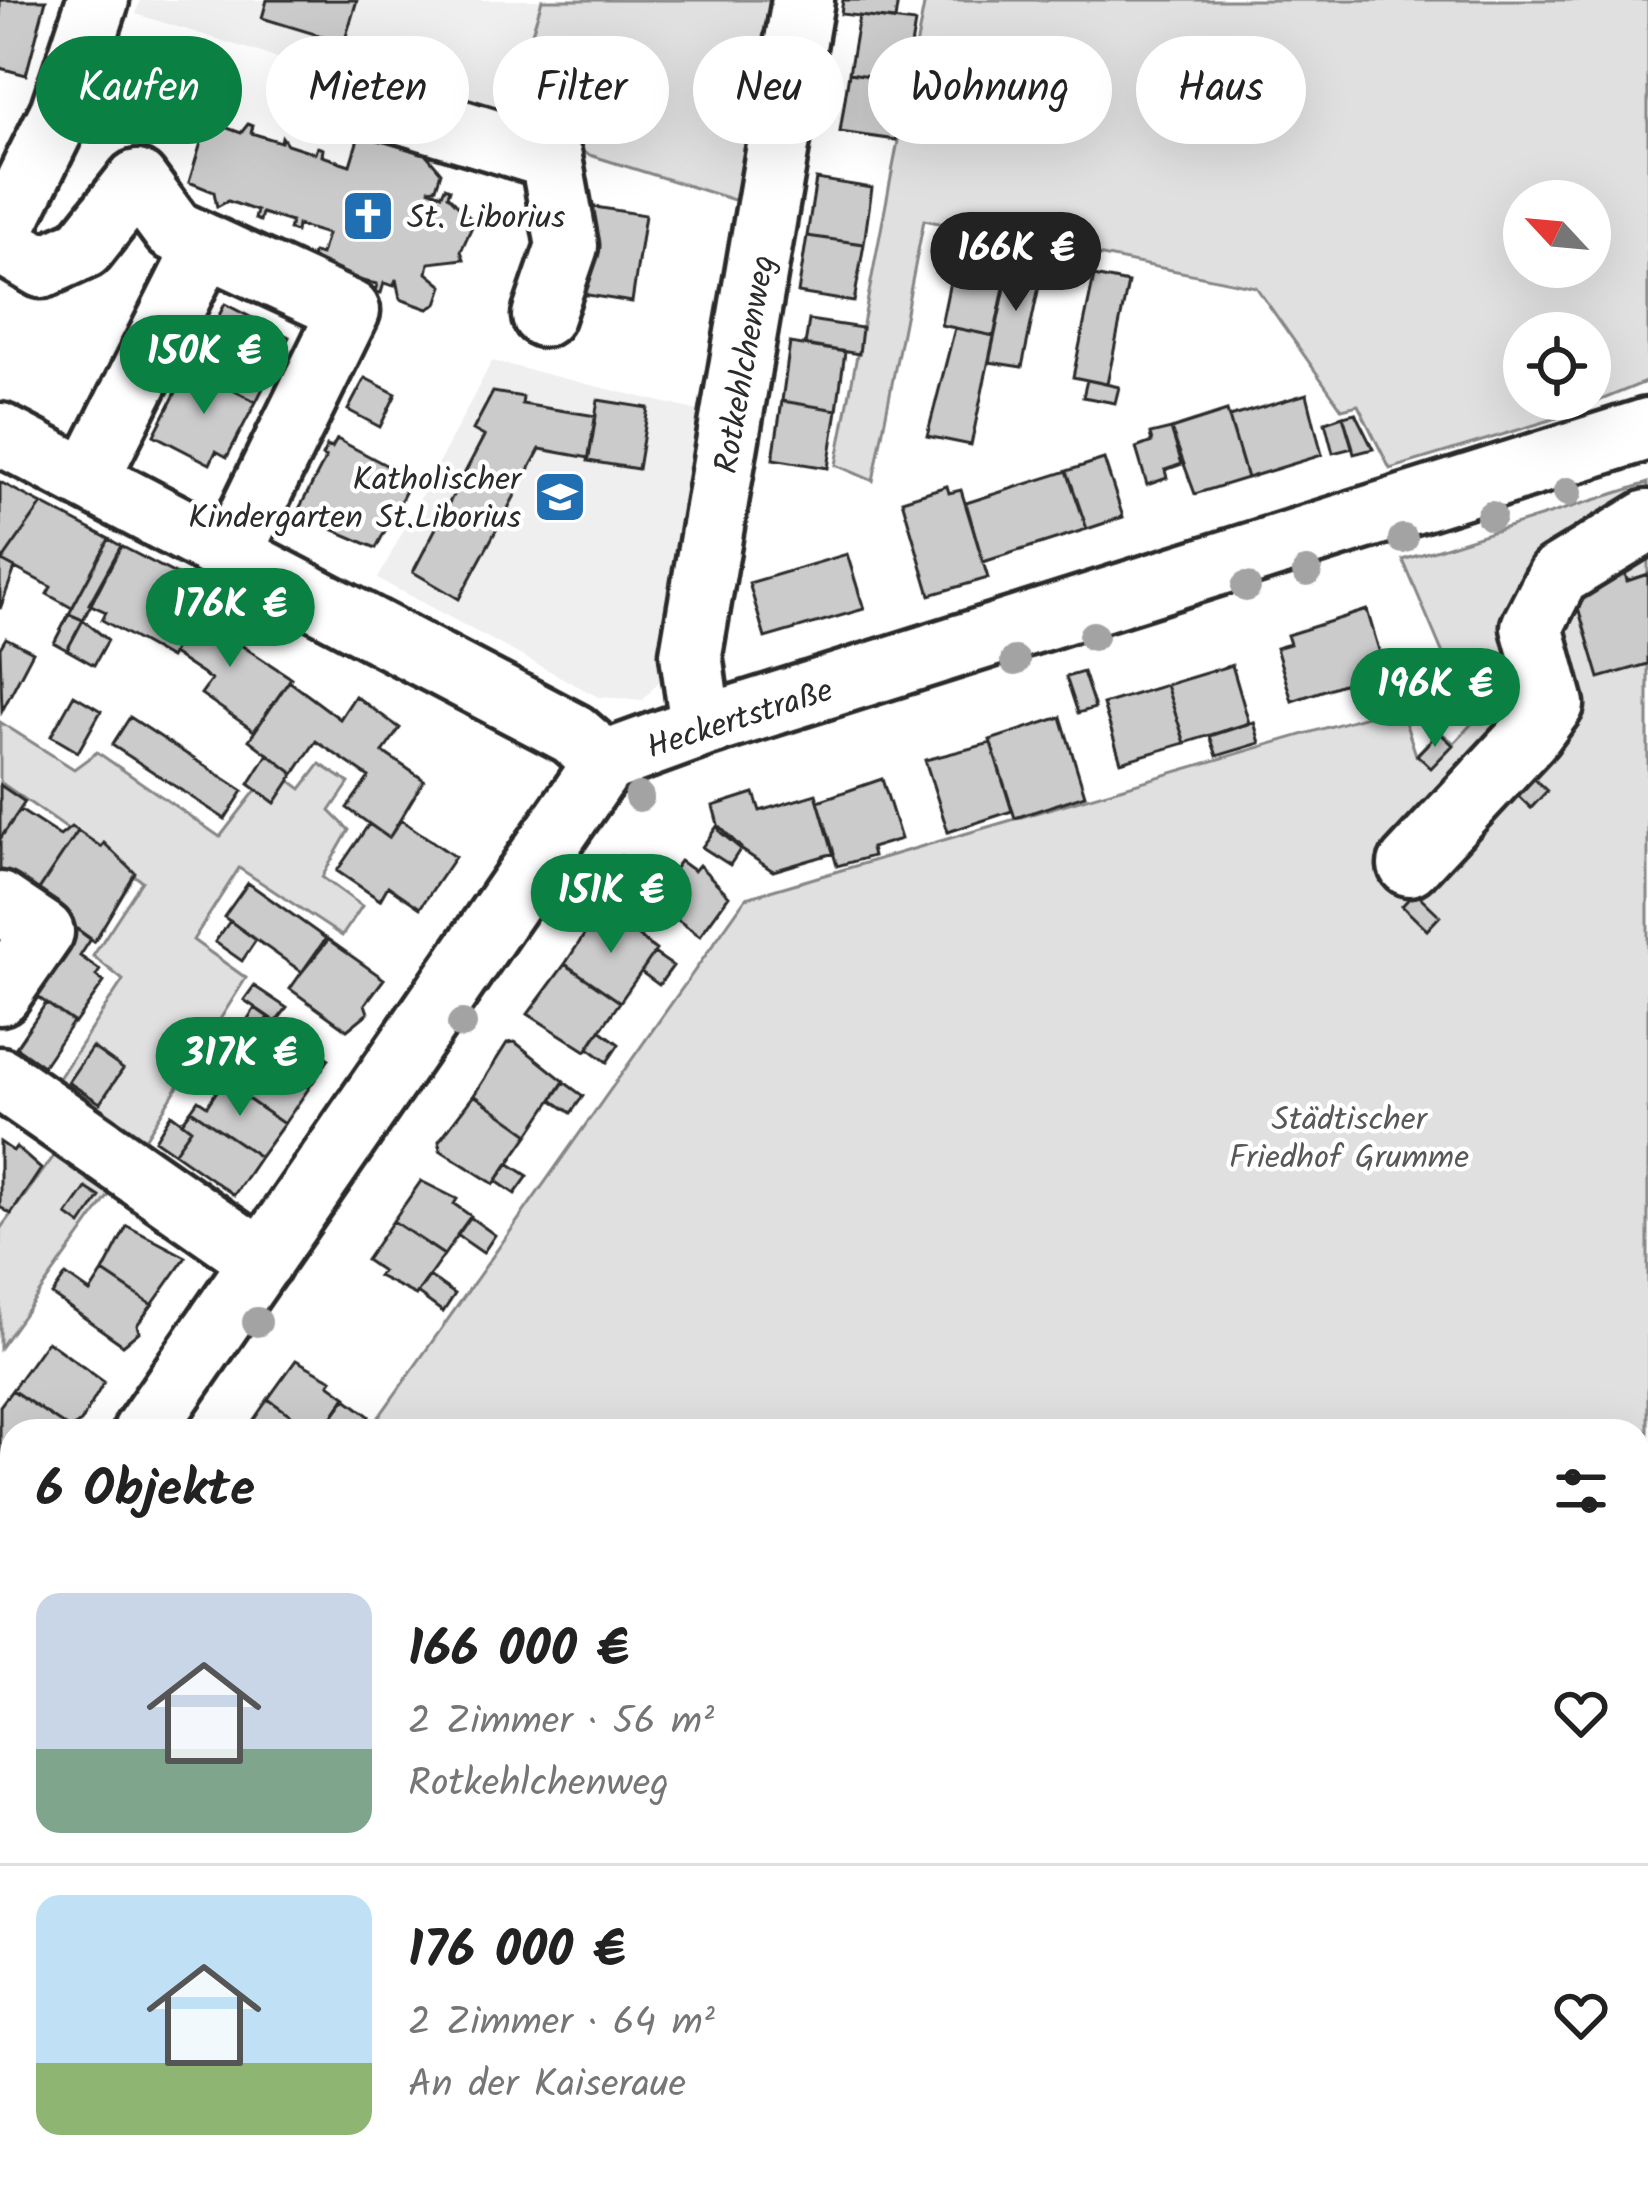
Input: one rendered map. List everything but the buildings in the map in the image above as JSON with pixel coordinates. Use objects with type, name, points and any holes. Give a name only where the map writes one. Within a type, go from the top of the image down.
[{"type":"street","points":[[98,0],[61,112],[0,239],[41,267],[84,248],[137,181],[173,230],[349,311],[231,553]]},
{"type":"street","name":"Rotkehlchenweg","points":[[701,727],[691,654],[802,0]]},
{"type":"street","points":[[469,133],[550,158],[567,246],[543,316]]},
{"type":"street","points":[[88,478],[206,245]]},
{"type":"street","name":"Heckertstraße","points":[[152,1419],[605,762],[701,727],[1648,429]]},
{"type":"street","points":[[0,434],[572,734],[605,762]]},
{"type":"street","points":[[1409,865],[1531,734],[1553,704],[1532,627],[1558,576],[1648,521]]},
{"type":"street","points":[[0,903],[44,932],[0,994]]},
{"type":"street","points":[[0,1078],[262,1262]]},
{"type":"shaded area","points":[[140,0],[779,0],[773,36],[693,36],[693,144],[756,144],[747,204],[554,144],[669,144],[669,36],[493,36],[493,125],[469,118],[469,36],[266,36],[266,54],[242,47],[242,36],[207,36],[136,14]]},
{"type":"shaded area","name":"Katholischer Kindergarten St.Liborius","points":[[492,361],[711,414],[671,668],[643,700],[598,697],[378,579]]},
{"type":"green space","points":[[542,0],[779,0],[773,36],[693,36],[693,144],[756,144],[747,204],[554,144],[669,144],[669,36],[531,36]]},
{"type":"green space","points":[[925,0],[1648,0],[1648,381],[1611,396],[1611,312],[1503,312],[1503,420],[1551,420],[1390,469],[1358,405],[1342,409],[1256,287],[924,220],[873,481],[836,465],[897,144],[1112,144],[1112,36],[918,36]]},
{"type":"green space","name":"Städtischer Friedhof Grumme","points":[[1648,483],[1648,1419],[377,1419],[746,898],[1400,706],[1416,755],[1439,731],[1454,743],[1487,707],[1443,654],[1403,560]]},
{"type":"green space","points":[[0,722],[74,769],[97,752],[220,837],[273,768],[301,789],[320,764],[349,783],[330,811],[349,830],[322,877],[362,906],[342,936],[239,868],[193,940],[246,978],[138,1150],[50,1092],[123,980],[93,956],[142,881],[0,782]]},
{"type":"green space","points":[[59,1149],[114,1188],[0,1348],[0,1229]]},
{"type":"place","name":"St. Liborius","points":[[368,216]]},
{"type":"place","name":"Katholischer Kindergarten St.Liborius","points":[[560,497]]}]
